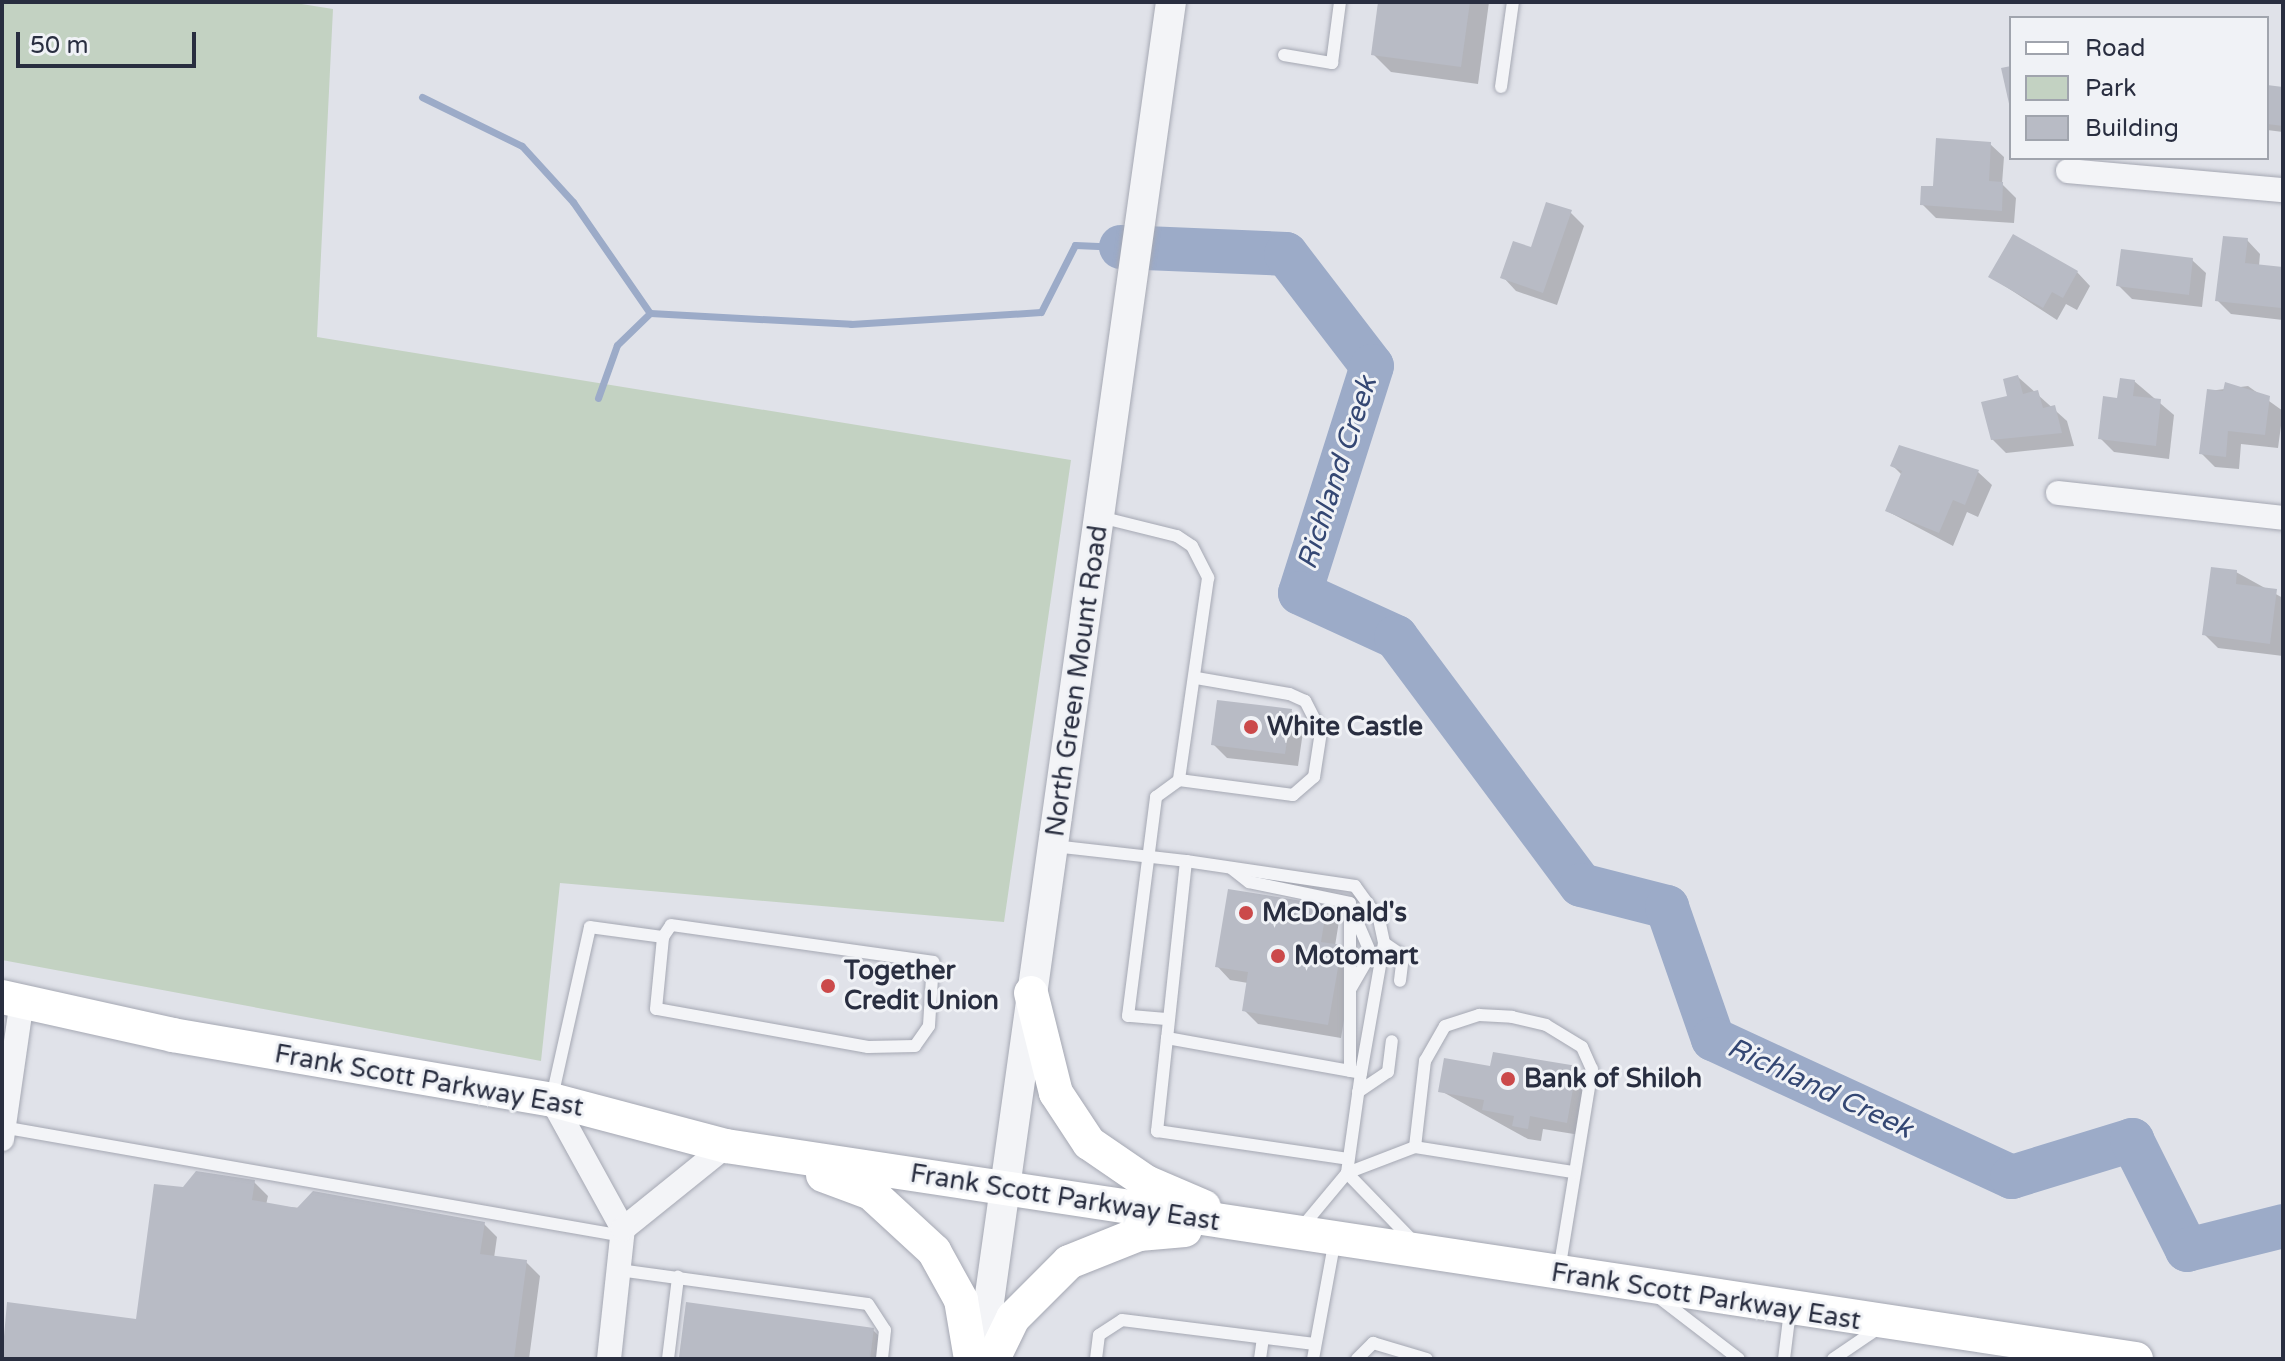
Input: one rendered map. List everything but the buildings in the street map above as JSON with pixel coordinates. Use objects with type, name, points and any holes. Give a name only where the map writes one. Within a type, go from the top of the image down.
[{"type":"main road","points":[[1031,993],[1056,1093],[1089,1143],[1146,1182],[1249,1226]]},
{"type":"main road","name":"Frank Scott Parkway East","points":[[12,999],[173,1035],[552,1100],[743,1149],[1641,1285],[1884,1325],[2136,1359]]},
{"type":"main road","points":[[743,1149],[871,1193],[910,1226],[934,1251],[961,1300],[971,1359]]},
{"type":"main road","points":[[993,1359],[1013,1318],[1069,1262],[1139,1234],[1249,1226]]},
{"type":"street","name":"North Green Mount Road","points":[[981,1359],[1171,2]]},
{"type":"street","points":[[2068,171],[2283,190]]},
{"type":"street","points":[[2058,493],[2283,518]]},
{"type":"street","points":[[3,1131],[12,999]]},
{"type":"street","points":[[552,1100],[623,1233],[609,1359]]},
{"type":"street","points":[[623,1233],[743,1149]]},
{"type":"lane","points":[[1284,55],[1332,63],[1340,2]]},
{"type":"lane","points":[[1501,87],[1513,2]]},
{"type":"lane","points":[[1100,517],[1155,525],[1192,546],[1202,563],[1209,594],[1179,780]]},
{"type":"lane","points":[[1166,1019],[1128,1016],[1156,797],[1179,780],[1293,795],[1314,777],[1321,732],[1305,701],[1196,678]]},
{"type":"lane","points":[[1053,846],[1186,861],[1355,886],[1379,919],[1384,943],[1356,1072]]},
{"type":"lane","points":[[1186,861],[1166,1019],[1167,1038],[1157,1131],[1194,1130],[1229,1135],[1302,1146],[1348,1159]]},
{"type":"lane","points":[[1229,867],[1249,882],[1350,903],[1369,954],[1365,975],[1351,988]]},
{"type":"lane","points":[[1354,914],[1346,955],[1358,1092],[1347,1173],[1426,1253]]},
{"type":"lane","points":[[671,925],[933,962],[929,1026],[915,1046],[868,1047],[656,1009],[663,937],[671,925]]},
{"type":"lane","points":[[552,1100],[590,927],[663,937]]},
{"type":"lane","points":[[1384,943],[1403,956],[1400,981]]},
{"type":"lane","points":[[1415,1147],[1434,1039],[1460,1019],[1512,1017],[1561,1032],[1589,1058],[1559,1273]]},
{"type":"lane","points":[[1167,1038],[1206,1052],[1314,1069],[1356,1072]]},
{"type":"lane","points":[[1358,1092],[1388,1072],[1392,1041]]},
{"type":"lane","points":[[3,1131],[623,1233]]},
{"type":"lane","points":[[1295,1233],[1347,1173],[1415,1147],[1573,1172]]},
{"type":"lane","points":[[1313,1359],[1335,1239]]},
{"type":"lane","points":[[619,1270],[868,1304],[885,1330],[882,1359]]},
{"type":"lane","points":[[668,1359],[678,1277]]},
{"type":"lane","points":[[1641,1285],[1739,1359]]},
{"type":"lane","points":[[1784,1359],[1790,1310]]},
{"type":"lane","points":[[1096,1359],[1099,1335],[1122,1320],[1315,1344]]},
{"type":"lane","points":[[1833,1359],[1884,1325]]},
{"type":"lane","points":[[1260,1359],[1263,1338]]},
{"type":"lane","points":[[1357,1359],[1373,1343],[1427,1359]]},
{"type":"green space","points":[[2,2],[289,2],[333,9],[317,337],[1071,460],[1004,922],[560,883],[541,1061],[2,960]]},
{"type":"waterway","name":"Richland Creek","points":[[422,97],[522,146],[573,202],[650,313]]},
{"type":"waterway","name":"Richland Creek","points":[[650,313],[851,324],[1041,312],[1075,245],[1121,247]]},
{"type":"waterway","name":"Richland Creek","points":[[1121,247],[1286,254],[1372,366],[1300,593],[1396,637],[1581,885],[1667,907],[1713,1039],[2012,1177],[2132,1140],[2187,1250],[2283,1226]]},
{"type":"waterway","points":[[598,398],[617,345],[650,313]]},
{"type":"place","name":"White Castle","points":[[1251,727]]},
{"type":"place","name":"McDonald's","points":[[1246,913]]},
{"type":"place","name":"Motomart","points":[[1278,956]]},
{"type":"place","name":"Together Credit Union","points":[[828,986]]},
{"type":"place","name":"Bank of Shiloh","points":[[1508,1079]]}]
